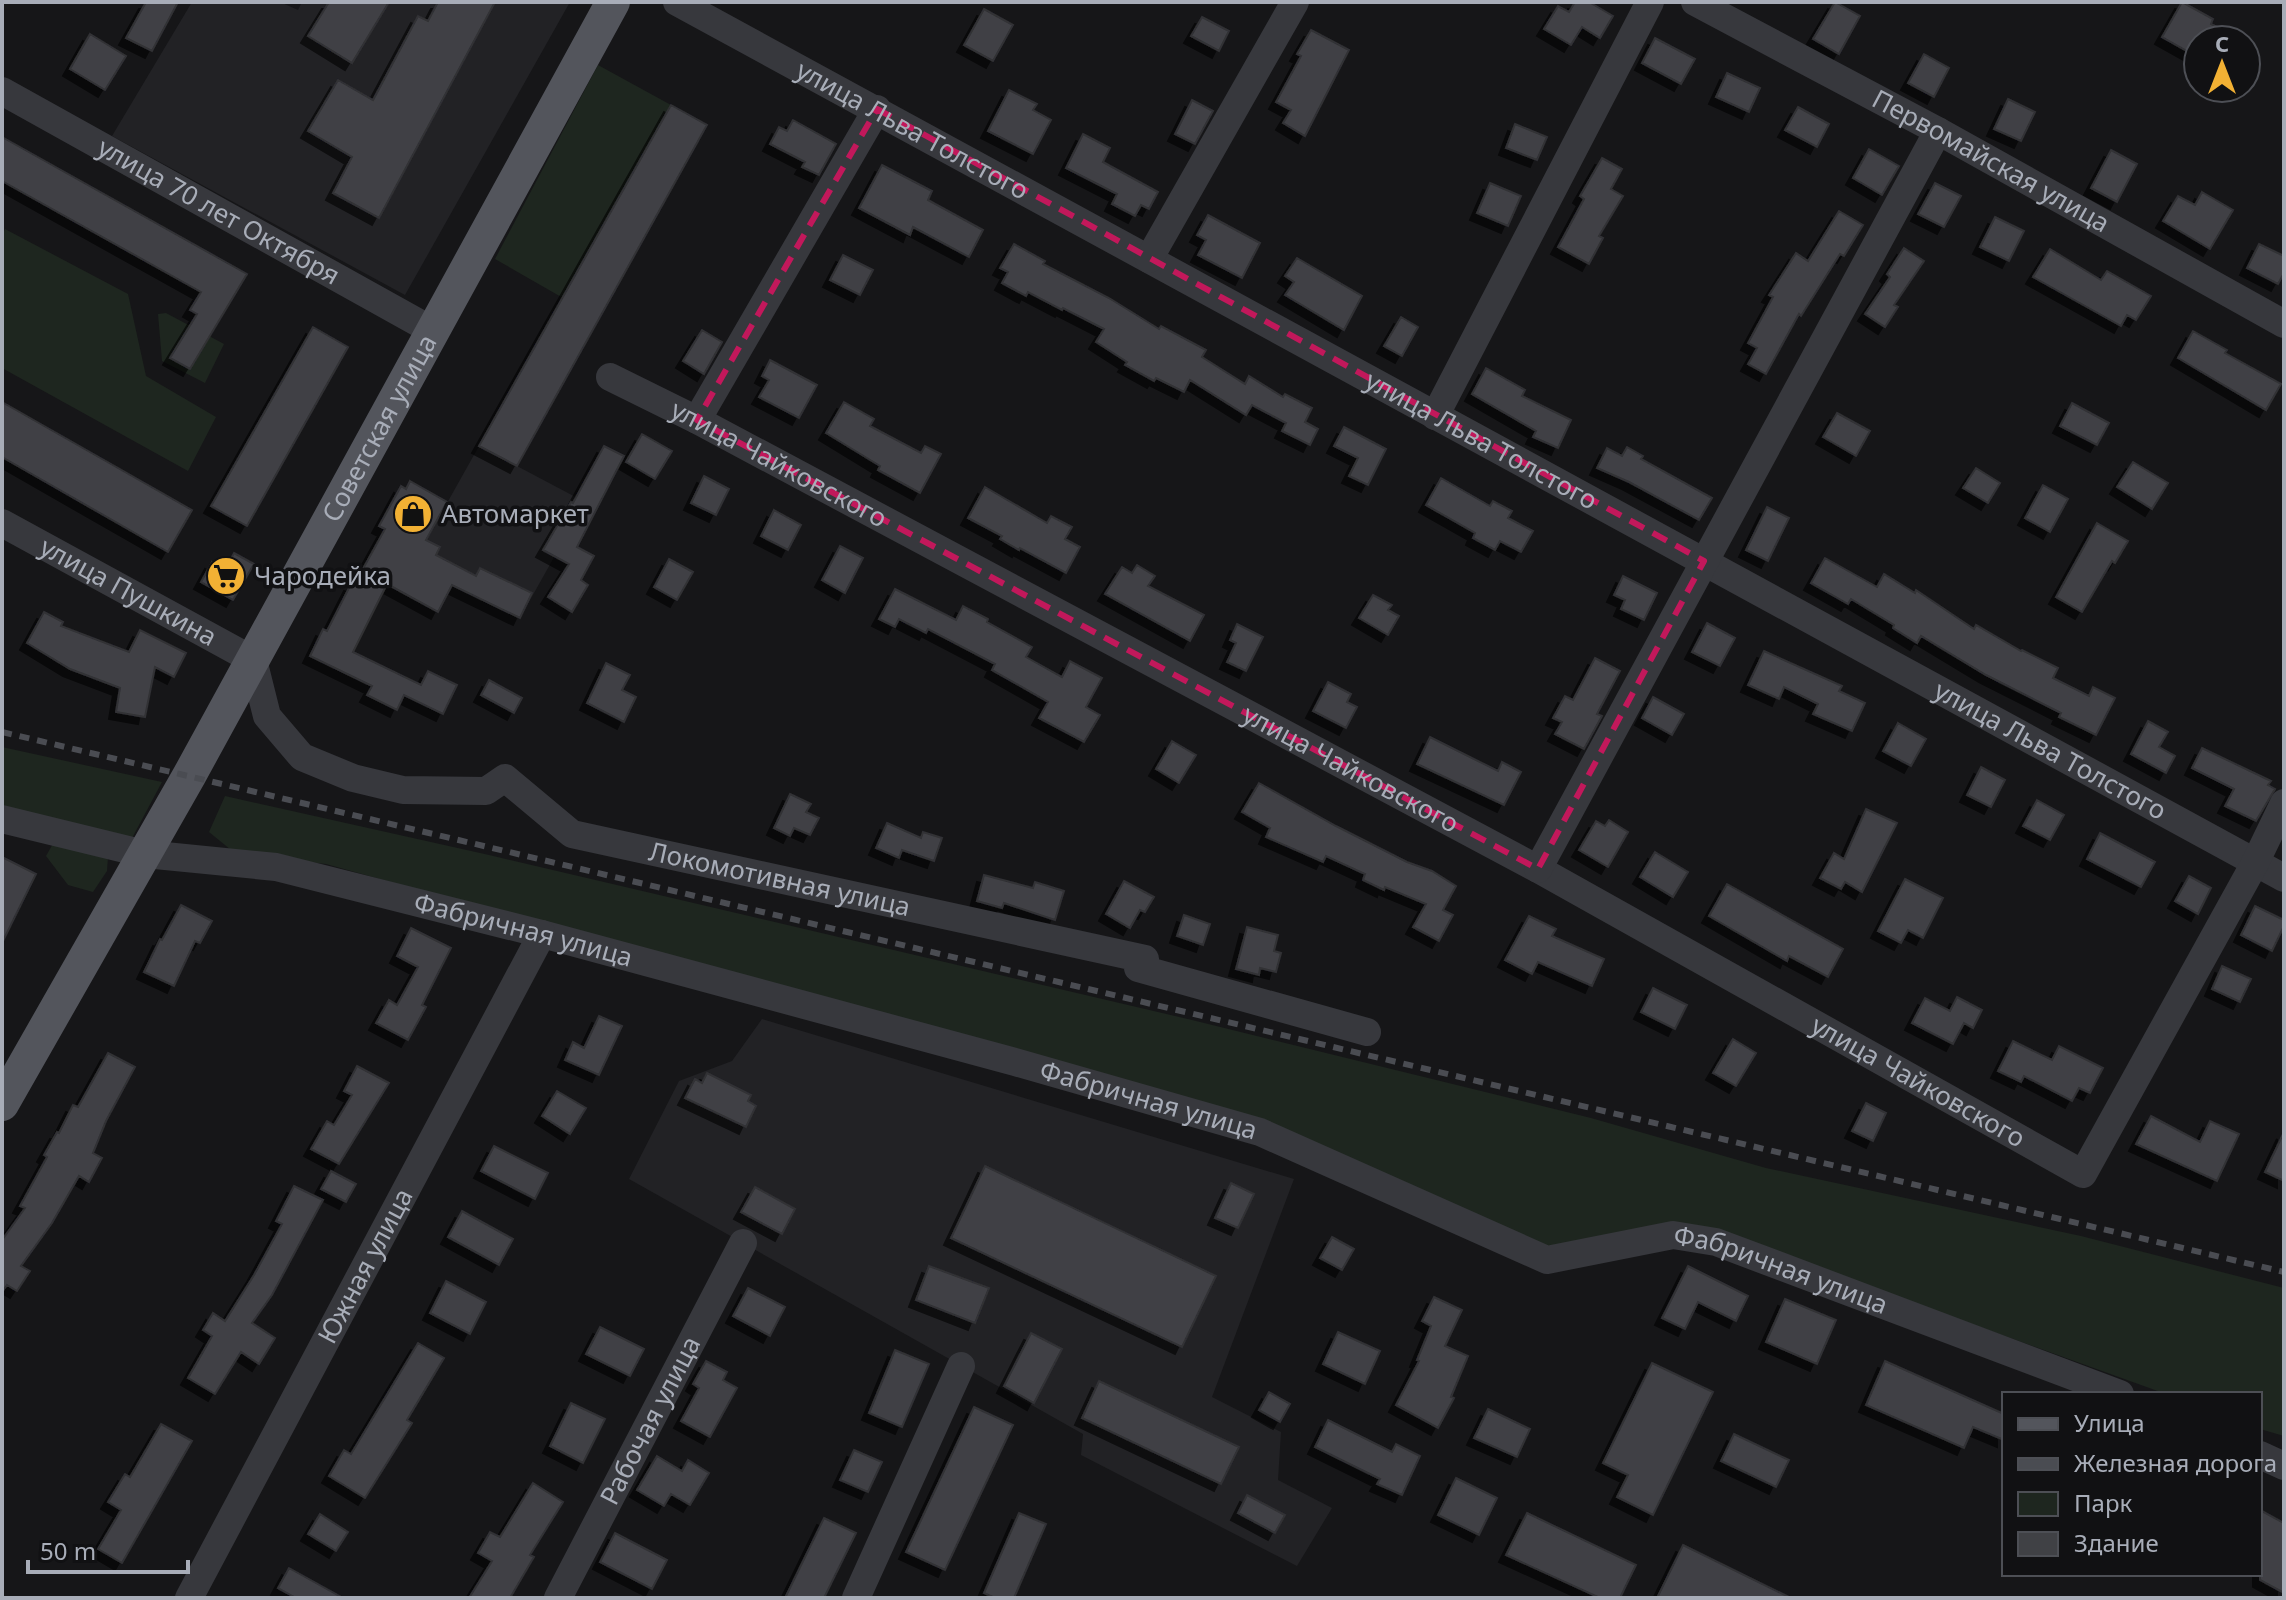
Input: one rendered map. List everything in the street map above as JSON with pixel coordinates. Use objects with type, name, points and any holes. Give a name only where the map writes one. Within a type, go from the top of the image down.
[{"type":"main road","name":"Советская улица","points":[[2,1104],[145,854],[435,332],[613,2]]},
{"type":"street","name":"улица Льва Толстого","points":[[677,2],[2284,878]]},
{"type":"street","points":[[1149,259],[1295,2]]},
{"type":"street","points":[[1435,416],[1650,2]]},
{"type":"street","name":"Первомайская улица","points":[[1695,2],[1938,131],[2284,324]]},
{"type":"street","name":"улица 70 лет Октября","points":[[2,91],[435,332]]},
{"type":"street","points":[[697,420],[877,109]]},
{"type":"street","points":[[1538,869],[1938,131]]},
{"type":"street","name":"улица Чайковского","points":[[610,377],[697,420],[1538,869],[2083,1174],[2255,863]]},
{"type":"street","name":"улица Пушкина","points":[[2,523],[253,660]]},
{"type":"street","name":"Локомотивная улица","points":[[253,660],[267,716],[276,727],[302,757],[353,778],[403,790],[486,791],[505,778],[572,834],[1145,959],[1138,968],[1367,1032]]},
{"type":"street","points":[[2255,863],[2284,803]]},
{"type":"street","name":"Фабричная улица","points":[[2,819],[145,854],[276,867],[542,934],[1015,1062],[1260,1132],[1547,1260],[1673,1235],[1716,1242],[2115,1392]]},
{"type":"street","name":"Южная улица","points":[[189,1598],[542,934]]},
{"type":"street","name":"Рабочая улица","points":[[558,1598],[743,1243]]},
{"type":"street","points":[[856,1598],[961,1366]]},
{"type":"street","points":[[2262,1456],[2284,1466]]},
{"type":"highlighted area","points":[[877,109],[1704,561],[1538,869],[697,420]]},
{"type":"shaded area","points":[[192,2],[280,2],[298,10],[302,2],[570,2],[405,295],[112,136]]},
{"type":"shaded area","points":[[479,446],[585,502],[520,618],[414,562]]},
{"type":"shaded area","points":[[762,1019],[1294,1179],[1212,1397],[1281,1432],[1278,1480],[1332,1508],[1297,1566],[1081,1455],[1083,1434],[629,1179],[679,1081],[732,1061]]},
{"type":"green space","points":[[598,65],[671,105],[563,298],[495,259]]},
{"type":"green space","points":[[5,229],[128,294],[146,376],[216,417],[188,471],[2,368],[2,235]]},
{"type":"green space","points":[[166,313],[224,344],[205,383],[162,361],[158,314]]},
{"type":"green space","points":[[2,747],[162,782],[131,840],[2,808]]},
{"type":"green space","points":[[225,796],[1192,1020],[1591,1118],[1766,1168],[2081,1236],[2284,1288],[2284,1436],[2262,1430],[2262,1392],[2160,1392],[1733,1238],[1558,1248],[1535,1243],[1263,1125],[326,864],[236,854],[209,832]]},
{"type":"green space","points":[[55,840],[108,857],[107,871],[93,892],[68,885],[46,856]]},
{"type":"building","points":[[146,2],[178,2],[152,51],[126,38]]},
{"type":"building","points":[[329,2],[389,2],[352,63],[308,36]]},
{"type":"building","points":[[438,2],[495,2],[379,218],[333,193],[352,157],[308,131],[338,80],[373,100],[418,16],[428,21]]},
{"type":"building","points":[[1575,2],[1589,2],[1613,16],[1600,38],[1582,27],[1571,45],[1544,29],[1558,6],[1569,12]]},
{"type":"building","points":[[1835,2],[1860,16],[1839,54],[1813,39]]},
{"type":"building","points":[[2182,2],[2213,19],[2211,24],[2182,24],[2182,48],[2162,37]]},
{"type":"building","points":[[984,9],[1013,25],[993,61],[964,45]]},
{"type":"building","points":[[1202,17],[1229,31],[1219,51],[1191,36]]},
{"type":"building","points":[[1311,30],[1349,50],[1305,136],[1283,123],[1291,110],[1276,102]]},
{"type":"building","points":[[90,34],[126,56],[105,90],[70,69]]},
{"type":"building","points":[[1655,38],[1695,59],[1681,84],[1642,63]]},
{"type":"building","points":[[1924,54],[1949,68],[1934,97],[1908,83]]},
{"type":"building","points":[[1727,73],[1760,88],[1749,112],[1716,97]]},
{"type":"building","points":[[1009,90],[1037,104],[1033,110],[1051,120],[1033,154],[988,131]]},
{"type":"building","points":[[2008,99],[2035,112],[2021,141],[1994,129]]},
{"type":"building","points":[[1192,100],[1213,111],[1195,144],[1175,134]]},
{"type":"building","points":[[671,105],[707,125],[517,466],[479,446]]},
{"type":"building","points":[[1798,107],[1829,124],[1817,147],[1785,130]]},
{"type":"building","points":[[793,120],[836,144],[819,175],[802,167],[805,162],[770,144],[779,127],[787,131]]},
{"type":"building","points":[[1515,124],[1547,137],[1537,160],[1506,148]]},
{"type":"building","points":[[1083,134],[1110,148],[1103,162],[1158,192],[1149,209],[1141,205],[1135,216],[1112,204],[1117,194],[1066,168]]},
{"type":"building","points":[[2,137],[247,274],[190,369],[170,358],[197,314],[190,310],[201,292],[2,181]]},
{"type":"building","points":[[1869,149],[1899,166],[1882,195],[1853,178]]},
{"type":"building","points":[[2111,150],[2137,164],[2117,202],[2091,188]]},
{"type":"building","points":[[1602,158],[1622,169],[1611,189],[1623,196],[1599,236],[1603,238],[1589,264],[1558,247],[1584,199],[1580,196]]},
{"type":"building","points":[[882,165],[932,191],[928,200],[983,230],[969,257],[913,227],[910,235],[859,208]]},
{"type":"building","points":[[1490,183],[1521,196],[1508,226],[1477,213]]},
{"type":"building","points":[[1935,183],[1961,196],[1944,227],[1918,214]]},
{"type":"building","points":[[2202,192],[2233,210],[2210,249],[2163,221],[2178,196],[2195,205]]},
{"type":"building","points":[[1839,211],[1863,225],[1844,256],[1840,254],[1801,316],[1799,314],[1766,374],[1748,364],[1757,348],[1748,343],[1773,297],[1769,295],[1796,253],[1808,261]]},
{"type":"building","points":[[1208,215],[1260,243],[1242,278],[1198,255],[1206,240],[1197,235]]},
{"type":"building","points":[[1995,217],[2024,231],[2009,261],[1980,247]]},
{"type":"building","points":[[1014,244],[1045,261],[1043,264],[1109,298],[1159,329],[1161,326],[1206,350],[1202,357],[1245,384],[1249,376],[1283,397],[1285,394],[1312,408],[1305,422],[1318,429],[1310,445],[1282,431],[1286,423],[1252,405],[1246,415],[1190,380],[1184,392],[1156,378],[1154,381],[1125,365],[1127,362],[1096,342],[1104,329],[1028,292],[1026,296],[1002,283],[1008,272],[1000,268]]},
{"type":"building","points":[[2259,244],[2284,256],[2284,273],[2278,284],[2247,268]]},
{"type":"building","points":[[1904,248],[1924,261],[1894,305],[1898,307],[1885,327],[1865,314],[1890,277],[1887,274]]},
{"type":"building","points":[[2050,249],[2101,280],[2107,271],[2151,296],[2136,320],[2127,315],[2121,326],[2033,277]]},
{"type":"building","points":[[843,255],[873,270],[860,295],[830,280]]},
{"type":"building","points":[[1297,258],[1362,296],[1344,330],[1285,295],[1294,282],[1285,276]]},
{"type":"building","points":[[1401,317],[1418,327],[1402,356],[1384,346]]},
{"type":"building","points":[[313,327],[348,347],[247,526],[211,506]]},
{"type":"building","points":[[702,330],[722,342],[704,374],[683,361]]},
{"type":"building","points":[[2193,331],[2281,384],[2266,410],[2178,358]]},
{"type":"building","points":[[770,360],[817,385],[799,418],[759,397],[769,380],[762,376]]},
{"type":"building","points":[[1486,368],[1525,390],[1522,396],[1571,420],[1558,448],[1533,437],[1536,431],[1472,394]]},
{"type":"building","points":[[2,402],[192,510],[168,552],[2,457]]},
{"type":"building","points":[[844,402],[874,419],[870,426],[921,453],[925,446],[941,454],[920,493],[878,470],[880,466],[826,433]]},
{"type":"building","points":[[2072,403],[2109,423],[2097,445],[2060,426]]},
{"type":"building","points":[[1837,413],[1870,431],[1856,456],[1823,437]]},
{"type":"building","points":[[1344,427],[1386,449],[1368,485],[1349,476],[1358,458],[1334,446]]},
{"type":"building","points":[[642,434],[672,451],[655,479],[626,462]]},
{"type":"building","points":[[604,446],[624,456],[577,547],[594,556],[581,580],[588,585],[572,612],[548,597],[569,564],[543,550]]},
{"type":"building","points":[[1627,447],[1643,456],[1641,459],[1712,498],[1699,520],[1597,468],[1607,448],[1622,456]]},
{"type":"building","points":[[2133,462],[2168,483],[2152,509],[2117,487]]},
{"type":"building","points":[[1976,468],[2000,483],[1988,503],[1963,488]]},
{"type":"building","points":[[704,476],[729,489],[716,515],[691,503]]},
{"type":"building","points":[[1441,478],[1490,506],[1493,501],[1512,511],[1508,518],[1533,531],[1521,552],[1500,541],[1495,550],[1473,538],[1475,533],[1426,505]]},
{"type":"building","points":[[410,481],[447,502],[426,540],[440,547],[436,555],[476,576],[480,568],[532,593],[520,618],[452,585],[438,612],[387,584],[353,652],[421,685],[428,671],[457,685],[443,714],[404,695],[397,710],[367,695],[372,686],[310,656],[323,629],[327,631],[385,529],[379,526],[401,486],[406,489]]},
{"type":"building","points":[[2043,485],[2068,499],[2050,532],[2025,518]]},
{"type":"building","points":[[985,487],[1047,523],[1051,516],[1072,527],[1065,539],[1080,547],[1066,573],[1019,550],[1000,539],[1002,536],[968,518]]},
{"type":"building","points":[[1767,507],[1789,518],[1768,561],[1746,550]]},
{"type":"building","points":[[774,510],[801,525],[788,550],[761,536]]},
{"type":"building","points":[[2097,523],[2128,541],[2115,563],[2112,561],[2082,612],[2056,597]]},
{"type":"building","points":[[840,546],[863,558],[845,593],[822,580]]},
{"type":"building","name":"Чародейка","points":[[234,553],[254,564],[233,600],[201,582],[212,562],[225,570]]},
{"type":"building","points":[[1825,558],[1877,587],[1884,574],[1915,593],[1916,590],[1974,629],[1976,625],[2058,668],[2053,678],[2089,696],[2093,687],[2115,698],[2096,735],[2059,717],[2061,713],[1986,675],[1921,636],[1917,643],[1851,599],[1848,604],[1811,583]]},
{"type":"building","points":[[669,559],[693,572],[677,600],[654,587]]},
{"type":"building","points":[[1137,565],[1155,576],[1148,586],[1204,615],[1190,641],[1105,594],[1122,567],[1132,573]]},
{"type":"building","points":[[1623,576],[1657,593],[1644,620],[1621,609],[1625,600],[1614,595]]},
{"type":"building","points":[[895,589],[956,620],[963,606],[988,619],[987,622],[1032,647],[1026,657],[1062,677],[1070,661],[1102,678],[1086,707],[1100,715],[1084,742],[1039,718],[1048,702],[992,670],[995,664],[928,629],[926,633],[899,619],[895,627],[879,619]]},
{"type":"building","points":[[1373,595],[1392,605],[1388,610],[1399,616],[1388,635],[1359,618]]},
{"type":"building","points":[[44,612],[63,622],[61,626],[129,652],[140,630],[186,653],[174,677],[155,667],[145,717],[116,712],[120,688],[70,669],[27,643]]},
{"type":"building","points":[[1707,623],[1735,638],[1720,666],[1692,652]]},
{"type":"building","points":[[1237,624],[1263,637],[1246,671],[1227,662],[1236,643],[1230,640]]},
{"type":"building","points":[[1764,651],[1842,686],[1839,691],[1865,703],[1852,731],[1813,714],[1818,704],[1784,687],[1779,699],[1748,685]]},
{"type":"building","points":[[1595,658],[1620,671],[1597,714],[1602,716],[1584,749],[1555,734],[1562,722],[1553,718],[1565,696],[1573,700]]},
{"type":"building","points":[[606,663],[630,675],[622,690],[636,697],[624,722],[587,703]]},
{"type":"building","points":[[489,680],[522,698],[514,713],[481,695]]},
{"type":"building","points":[[1328,682],[1351,694],[1347,702],[1357,707],[1346,728],[1313,711]]},
{"type":"building","points":[[1653,697],[1684,714],[1672,735],[1642,718]]},
{"type":"building","points":[[2148,721],[2168,732],[2159,747],[2175,756],[2166,773],[2131,754]]},
{"type":"building","points":[[1898,723],[1926,739],[1911,766],[1883,751]]},
{"type":"building","points":[[1430,737],[1498,771],[1502,762],[1521,772],[1504,805],[1417,764]]},
{"type":"building","points":[[1172,741],[1196,755],[1179,783],[1156,769]]},
{"type":"building","points":[[2202,748],[2271,781],[2268,785],[2275,789],[2256,821],[2225,806],[2234,789],[2192,768]]},
{"type":"building","points":[[1981,767],[2005,780],[1991,807],[1967,795]]},
{"type":"building","points":[[1259,783],[1336,826],[1407,862],[1432,871],[1456,886],[1443,910],[1453,915],[1439,941],[1413,927],[1426,904],[1363,880],[1365,874],[1326,856],[1323,862],[1266,837],[1270,828],[1242,812]]},
{"type":"building","points":[[790,794],[811,804],[806,812],[819,818],[810,835],[794,828],[790,836],[774,828]]},
{"type":"building","points":[[2037,800],[2064,815],[2050,840],[2023,826]]},
{"type":"building","points":[[1866,809],[1897,823],[1862,892],[1845,882],[1841,889],[1820,878],[1834,853],[1844,859]]},
{"type":"building","points":[[1609,820],[1628,832],[1608,867],[1579,850],[1596,821],[1605,826]]},
{"type":"building","points":[[887,823],[921,838],[923,832],[942,838],[934,861],[902,850],[899,858],[876,848]]},
{"type":"building","points":[[2100,833],[2155,862],[2141,887],[2087,859]]},
{"type":"building","points":[[1655,852],[1688,872],[1673,897],[1640,877]]},
{"type":"building","points":[[2,857],[36,874],[2,943]]},
{"type":"building","points":[[984,875],[1033,888],[1035,882],[1064,891],[1055,920],[1004,903],[1002,908],[977,901]]},
{"type":"building","points":[[2189,876],[2211,888],[2198,914],[2175,901]]},
{"type":"building","points":[[1905,879],[1943,898],[1923,938],[1908,930],[1901,943],[1878,931]]},
{"type":"building","points":[[1124,881],[1154,897],[1145,912],[1140,910],[1130,928],[1106,914]]},
{"type":"building","points":[[1727,884],[1843,949],[1828,977],[1789,956],[1787,961],[1709,916]]},
{"type":"building","points":[[181,905],[212,921],[200,943],[195,941],[174,986],[144,972]]},
{"type":"building","points":[[2255,906],[2284,920],[2272,951],[2241,935]]},
{"type":"building","points":[[1184,915],[1210,924],[1203,945],[1177,936]]},
{"type":"building","points":[[1529,916],[1556,929],[1552,936],[1604,959],[1592,986],[1538,962],[1532,974],[1505,960]]},
{"type":"building","points":[[1247,927],[1278,935],[1274,951],[1281,953],[1276,972],[1260,968],[1259,975],[1236,969]]},
{"type":"building","points":[[411,928],[451,948],[408,1040],[376,1023],[389,1000],[397,1005],[418,967],[397,956]]},
{"type":"building","points":[[2222,966],[2251,979],[2240,1002],[2212,989]]},
{"type":"building","points":[[1653,988],[1687,1005],[1675,1029],[1641,1012]]},
{"type":"building","points":[[1957,997],[1982,1010],[1973,1028],[1964,1023],[1953,1044],[1912,1023],[1925,998],[1950,1011]]},
{"type":"building","points":[[599,1016],[622,1026],[599,1075],[565,1060],[573,1042],[584,1048]]},
{"type":"building","points":[[1733,1039],[1756,1053],[1736,1086],[1713,1073]]},
{"type":"building","points":[[2013,1041],[2052,1060],[2059,1046],[2103,1068],[2090,1093],[2079,1088],[2072,1101],[2024,1076],[2021,1082],[1998,1071]]},
{"type":"building","points":[[108,1053],[135,1067],[93,1153],[102,1158],[89,1182],[79,1176],[52,1223],[21,1266],[30,1271],[17,1291],[7,1285],[2,1292],[2,1240],[25,1208],[20,1206],[57,1132],[73,1105],[78,1107]]},
{"type":"building","points":[[357,1066],[389,1083],[339,1164],[311,1149],[327,1121],[334,1125],[352,1095],[344,1091]]},
{"type":"building","points":[[707,1073],[751,1095],[748,1101],[756,1106],[746,1127],[685,1098],[695,1079],[702,1083]]},
{"type":"building","points":[[557,1091],[586,1108],[570,1134],[542,1116]]},
{"type":"building","points":[[1866,1103],[1886,1113],[1873,1141],[1852,1131]]},
{"type":"building","points":[[2151,1116],[2200,1142],[2210,1121],[2239,1134],[2217,1181],[2136,1144]]},
{"type":"building","points":[[2284,1132],[2284,1181],[2265,1172]]},
{"type":"building","points":[[494,1146],[548,1173],[535,1199],[481,1171]]},
{"type":"building","points":[[985,1166],[1216,1276],[1182,1347],[951,1238]]},
{"type":"building","points":[[331,1171],[356,1184],[346,1202],[321,1189]]},
{"type":"building","points":[[1231,1183],[1254,1194],[1238,1228],[1215,1218]]},
{"type":"building","points":[[294,1186],[323,1200],[272,1295],[252,1323],[275,1338],[259,1364],[241,1352],[215,1394],[188,1378],[212,1336],[203,1330],[213,1313],[225,1321],[282,1224],[276,1221]]},
{"type":"building","points":[[755,1187],[795,1209],[782,1234],[741,1212]]},
{"type":"building","points":[[462,1211],[513,1239],[499,1265],[448,1237]]},
{"type":"building","points":[[1332,1237],[1354,1249],[1342,1270],[1320,1258]]},
{"type":"building","points":[[929,1266],[989,1288],[975,1323],[916,1300]]},
{"type":"building","points":[[1688,1266],[1748,1296],[1736,1321],[1698,1302],[1685,1329],[1662,1318]]},
{"type":"building","points":[[446,1281],[486,1302],[470,1334],[430,1313]]},
{"type":"building","points":[[748,1288],[785,1307],[770,1336],[733,1316]]},
{"type":"building","points":[[1434,1297],[1462,1310],[1445,1346],[1468,1356],[1451,1397],[1454,1398],[1438,1428],[1396,1405],[1419,1361],[1431,1326],[1422,1321]]},
{"type":"building","points":[[1785,1299],[1836,1320],[1817,1364],[1766,1342]]},
{"type":"building","points":[[600,1327],[644,1349],[630,1376],[586,1354]]},
{"type":"building","points":[[1338,1332],[1380,1351],[1365,1384],[1323,1364]]},
{"type":"building","points":[[1031,1333],[1062,1349],[1034,1403],[1004,1386]]},
{"type":"building","points":[[418,1343],[444,1358],[407,1420],[412,1423],[365,1498],[329,1476],[344,1450],[351,1454]]},
{"type":"building","points":[[895,1350],[929,1364],[902,1427],[869,1413]]},
{"type":"building","points":[[706,1361],[727,1372],[723,1380],[737,1388],[710,1437],[681,1421],[699,1388],[693,1384]]},
{"type":"building","points":[[1885,1361],[2002,1413],[2002,1439],[1973,1427],[1964,1448],[1866,1405]]},
{"type":"building","points":[[1652,1363],[1713,1392],[1653,1515],[1617,1497],[1628,1475],[1603,1463]]},
{"type":"building","points":[[1099,1381],[1239,1447],[1221,1484],[1082,1418]]},
{"type":"building","points":[[1269,1392],[1290,1404],[1280,1422],[1259,1410]]},
{"type":"building","points":[[571,1403],[605,1419],[583,1463],[550,1446]]},
{"type":"building","points":[[974,1407],[1013,1425],[945,1570],[906,1552]]},
{"type":"building","points":[[1488,1409],[1530,1429],[1517,1457],[1474,1438]]},
{"type":"building","points":[[1328,1420],[1392,1452],[1396,1444],[1420,1456],[1402,1495],[1377,1484],[1380,1479],[1315,1447]]},
{"type":"building","points":[[161,1424],[192,1441],[122,1563],[98,1549],[121,1510],[108,1502],[125,1474],[130,1477]]},
{"type":"building","points":[[1734,1434],[1789,1460],[1776,1487],[1721,1461]]},
{"type":"building","points":[[854,1450],[882,1462],[868,1492],[840,1480]]},
{"type":"building","points":[[657,1456],[682,1471],[688,1460],[709,1473],[690,1505],[671,1494],[664,1506],[637,1490]]},
{"type":"building","points":[[1456,1478],[1497,1498],[1479,1535],[1438,1515]]},
{"type":"building","points":[[533,1483],[563,1502],[530,1555],[534,1557],[510,1598],[469,1598],[492,1561],[478,1553],[490,1532],[500,1537]]},
{"type":"building","points":[[1247,1495],[1285,1515],[1275,1533],[1238,1513]]},
{"type":"building","points":[[2262,1511],[2284,1523],[2284,1593],[2260,1580]]},
{"type":"building","points":[[1019,1513],[1046,1524],[1014,1598],[995,1598],[984,1593]]},
{"type":"building","points":[[1527,1513],[1636,1565],[1620,1598],[1600,1598],[1506,1555]]},
{"type":"building","points":[[320,1514],[348,1532],[336,1551],[308,1534]]},
{"type":"building","points":[[824,1518],[856,1533],[824,1598],[785,1598]]},
{"type":"building","points":[[615,1533],[667,1560],[652,1589],[600,1562]]},
{"type":"building","points":[[1683,1545],[1791,1598],[1657,1598]]},
{"type":"building","points":[[289,1568],[343,1598],[296,1598],[278,1588]]},
{"type":"railway","points":[[2,732],[2284,1272]]},
{"type":"place","name":"Автомаркет","points":[[413,514]]},
{"type":"place","name":"Чародейка","points":[[226,576]]}]
